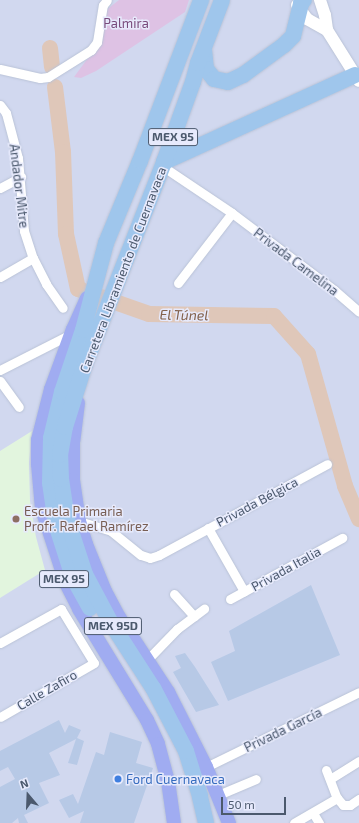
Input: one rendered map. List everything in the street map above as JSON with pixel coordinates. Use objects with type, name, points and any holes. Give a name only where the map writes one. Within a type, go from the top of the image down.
[{"type":"highway","name":"Carretera Libramiento de Cuernavaca","points":[[96,278],[106,243],[201,0]]},
{"type":"highway","name":"Carretera Libramiento de Cuernavaca","points":[[85,364],[99,332],[163,164],[222,0]]},
{"type":"highway","points":[[204,48],[206,69],[214,79],[228,82],[243,75],[284,46],[293,36],[300,4]]},
{"type":"highway","points":[[163,164],[357,78]]},
{"type":"highway","name":"MEX 95D","points":[[96,278],[75,331],[51,438],[50,464],[53,506],[62,545],[73,576],[87,603],[148,699],[186,751],[194,773],[206,823]]},
{"type":"highway","name":"MEX 95D","points":[[85,364],[71,404],[61,444],[61,479],[68,519],[85,574],[96,598],[153,688],[169,727],[180,760],[189,793],[194,823]]},
{"type":"main road","points":[[320,0],[325,15],[327,30],[357,78]]},
{"type":"main road","points":[[300,4],[307,19],[327,30]]},
{"type":"main road","name":"Carretera Libramiento de Cuernavaca","points":[[75,331],[51,389],[38,440],[38,464],[42,509],[66,583],[79,609],[147,720],[158,744],[165,765],[175,823]]},
{"type":"main road","name":"Carretera Libramiento de Cuernavaca","points":[[85,364],[73,440],[73,480],[79,521],[86,544],[105,591],[146,661],[168,692],[206,768],[230,823]]},
{"type":"street","points":[[0,69],[40,78],[48,77],[91,50],[97,42],[103,5],[107,0]]},
{"type":"street","name":"Andador Mitre","points":[[0,105],[6,113],[18,158],[21,177],[21,202],[24,231],[46,284],[63,308]]},
{"type":"street","name":"Privada Camelina","points":[[163,164],[232,213],[334,290],[359,312]]},
{"type":"street","points":[[0,188],[21,177]]},
{"type":"street","points":[[178,283],[232,213]]},
{"type":"street","points":[[0,277],[34,258]]},
{"type":"street","points":[[0,370],[75,331]]},
{"type":"street","points":[[0,381],[19,406]]},
{"type":"street","name":"Privada Bélgica","points":[[244,591],[208,528],[327,464]]},
{"type":"street","points":[[79,521],[111,531],[141,555],[150,558],[208,528]]},
{"type":"street","name":"Privada Italia","points":[[230,599],[342,538]]},
{"type":"street","points":[[174,594],[194,616]]},
{"type":"street","name":"Calle Zafiro","points":[[0,644],[60,609],[94,662],[0,717]]},
{"type":"street","points":[[146,661],[167,638],[204,609]]},
{"type":"street","name":"Privada García","points":[[206,768],[359,692]]},
{"type":"street","points":[[359,761],[328,774],[340,801],[350,805],[359,799]]},
{"type":"street","points":[[218,795],[256,779]]},
{"type":"street","points":[[294,823],[340,801]]},
{"type":"street","points":[[313,813],[319,823]]},
{"type":"shaded area","points":[[0,0],[359,0],[359,823],[0,823]]},
{"type":"shaded area","name":"Escuela Primaria Profr. Rafael Ramírez","points":[[32,431],[29,462],[30,501],[36,537],[45,570],[0,598],[0,451]]},
{"type":"green space","name":"Palmira","points":[[119,0],[189,0],[185,12],[96,71],[81,78],[74,77],[99,43],[105,11]]},
{"type":"building","points":[[311,585],[340,655],[228,701],[211,662],[235,651],[229,631]]},
{"type":"building","points":[[185,653],[219,705],[196,712],[173,672],[181,668],[175,656]]},
{"type":"building","points":[[59,720],[65,733],[69,725],[81,730],[77,738],[84,741],[77,765],[68,763],[76,739],[49,753],[60,775],[39,783],[49,803],[24,815],[28,823],[19,823],[18,818],[12,823],[0,823],[0,787],[15,779],[8,767],[0,771],[0,751]]},
{"type":"building","name":"Ford Cuernavaca","points":[[110,732],[142,742],[136,763],[153,768],[134,823],[80,823],[84,811],[69,818],[59,800],[73,794],[78,804],[96,752],[104,755]]},
{"type":"waterway","name":"El Túnel","points":[[50,48],[52,67]]},
{"type":"waterway","name":"El Túnel","points":[[55,87],[63,152],[66,234],[78,289],[149,314],[274,316],[308,354],[345,486],[359,519]]},
{"type":"place","name":"Escuela Primaria Profr. Rafael Ramírez","points":[[16,519]]},
{"type":"place","name":"Ford Cuernavaca","points":[[118,779]]}]
